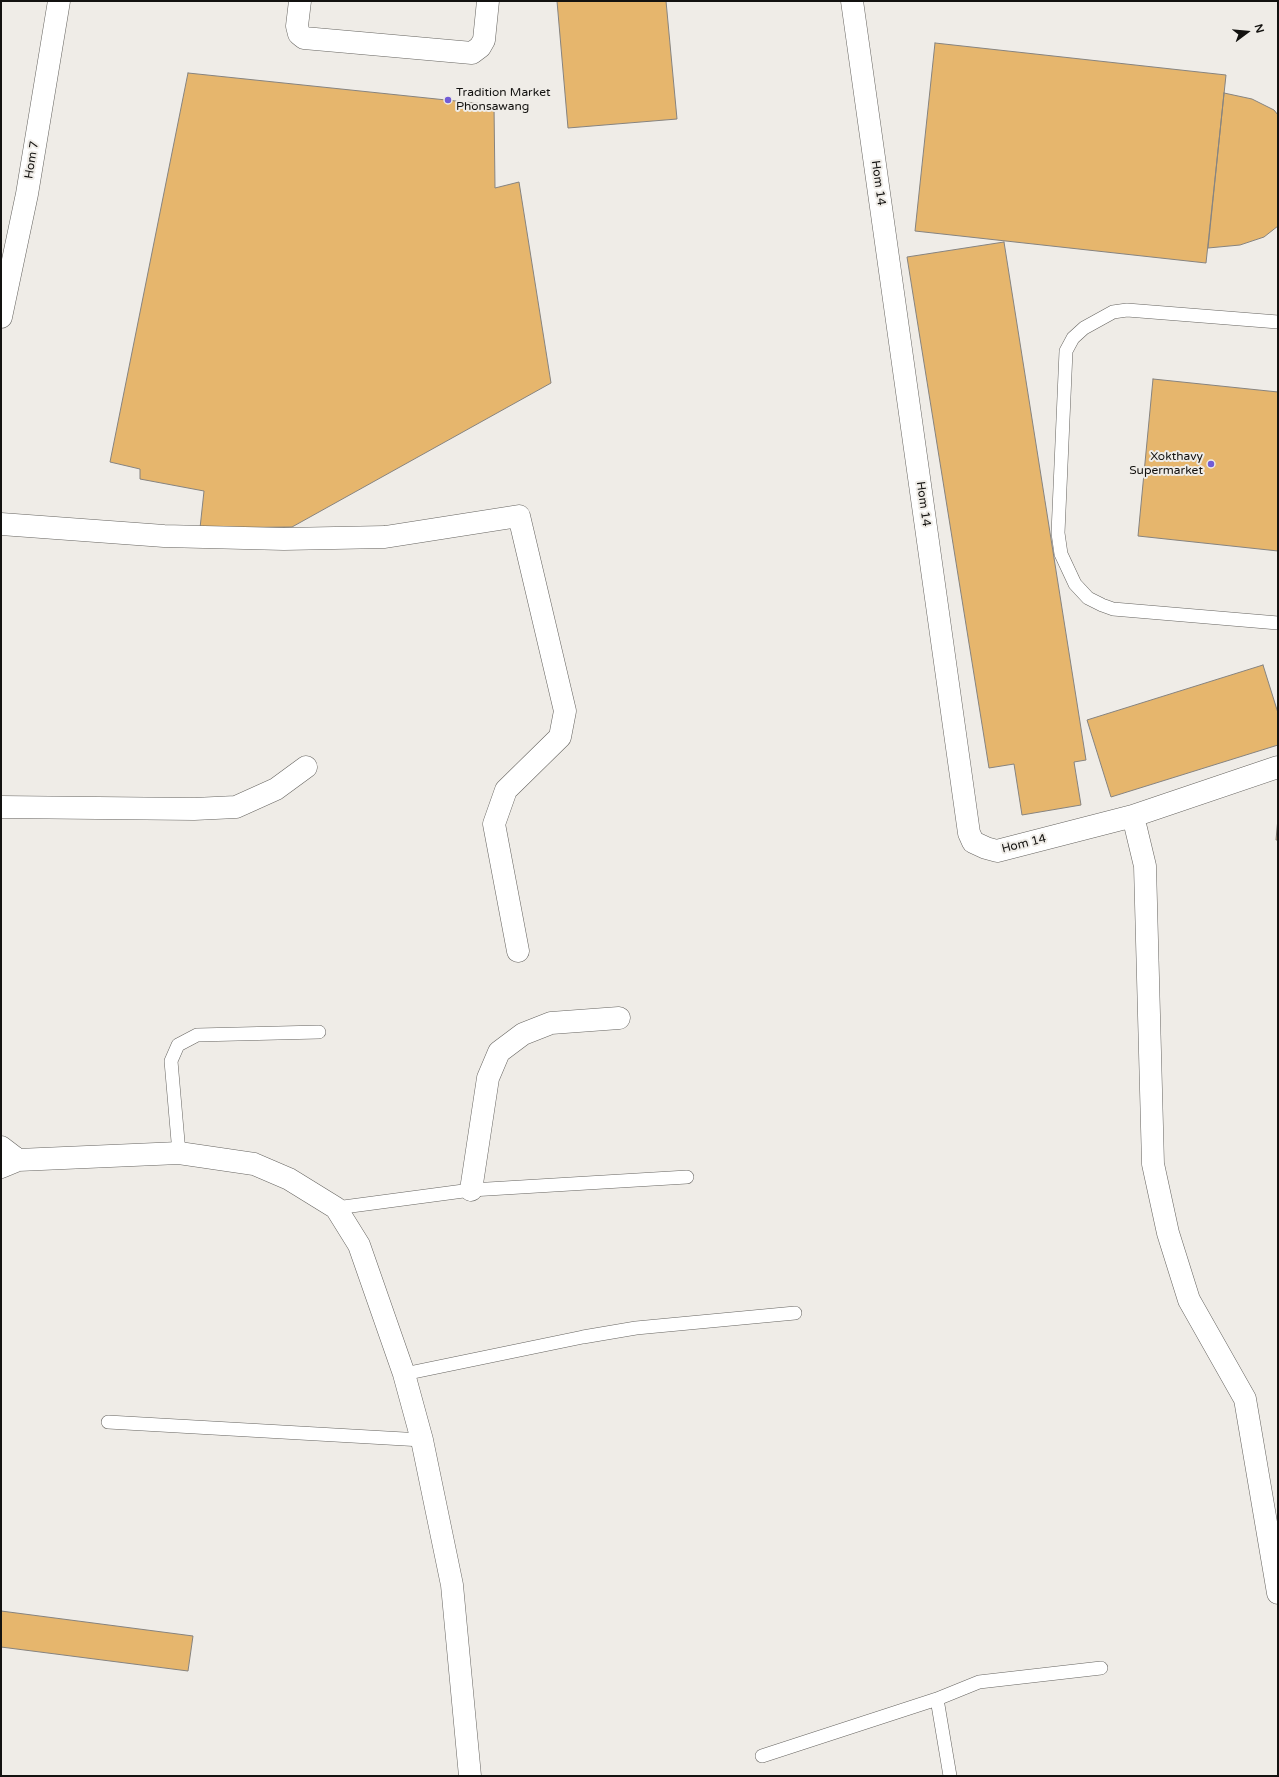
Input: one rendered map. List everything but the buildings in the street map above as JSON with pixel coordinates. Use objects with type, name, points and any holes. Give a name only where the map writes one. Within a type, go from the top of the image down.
[{"type":"street","name":"Hom 7","points":[[1,317],[27,194],[59,1]]},
{"type":"street","points":[[300,1],[297,26],[299,34],[304,38],[472,53],[480,47],[484,40],[488,1]]},
{"type":"street","name":"Hom 14","points":[[852,1],[969,833],[974,842],[986,848],[997,851],[1133,816],[1278,767]]},
{"type":"street","points":[[1,524],[164,536],[284,539],[385,537],[519,516],[565,711],[560,737],[506,790],[494,824],[518,951]]},
{"type":"street","points":[[1,807],[194,809],[236,806],[276,789],[306,767]]},
{"type":"street","points":[[1133,816],[1145,866],[1153,1164],[1168,1233],[1189,1300],[1244,1399],[1278,1593]]},
{"type":"street","points":[[471,1190],[488,1078],[499,1052],[523,1034],[551,1023],[619,1018]]},
{"type":"street","points":[[1,1147],[10,1164],[179,1153],[254,1164],[289,1179],[336,1208],[359,1245],[404,1374],[422,1440],[452,1585],[470,1776]]},
{"type":"lane","points":[[1278,322],[1127,310],[1113,312],[1084,328],[1073,338],[1066,352],[1058,533],[1061,554],[1075,584],[1088,598],[1102,605],[1113,609],[1278,623]]},
{"type":"lane","points":[[179,1153],[171,1061],[178,1045],[197,1035],[319,1032]]},
{"type":"lane","points":[[336,1208],[471,1190],[687,1177]]},
{"type":"lane","points":[[404,1374],[583,1337],[636,1328],[795,1313]]},
{"type":"lane","points":[[108,1422],[422,1440]]},
{"type":"lane","points":[[762,1756],[936,1699],[979,1682],[1101,1668]]},
{"type":"lane","points":[[936,1699],[950,1776]]},
{"type":"place","name":"Tradition Market Phonsawang","points":[[448,100]]},
{"type":"place","name":"Xokthavy Supermarket","points":[[1211,464]]}]
